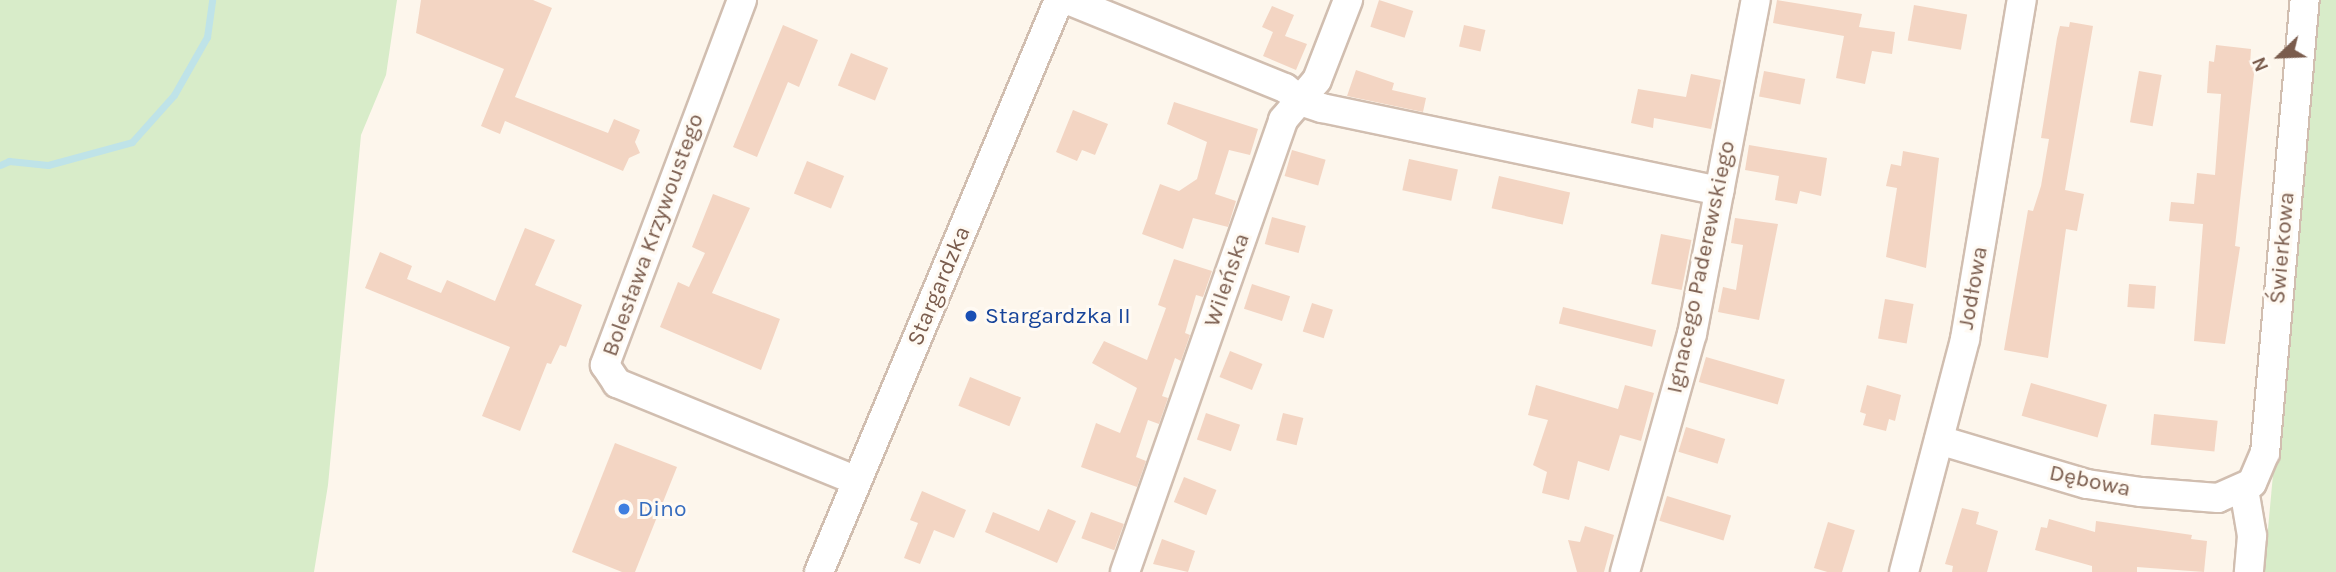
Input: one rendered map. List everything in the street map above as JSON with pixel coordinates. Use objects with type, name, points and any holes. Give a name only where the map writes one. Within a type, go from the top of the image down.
[{"type":"street","name":"Bolesława Krzywoustego","points":[[742,0],[605,365],[617,383],[857,481]]},
{"type":"street","name":"Stargardzka","points":[[819,572],[1059,0]]},
{"type":"street","points":[[1068,0],[1285,88],[1303,102],[1719,191]]},
{"type":"street","name":"Wileńska","points":[[1125,572],[1283,120],[1303,102],[1317,80],[1348,0]]},
{"type":"street","name":"Ignacego Paderewskiego","points":[[1625,572],[1692,334],[1756,0]]},
{"type":"street","name":"Jodłowa","points":[[1904,572],[1965,339],[2022,0]]},
{"type":"street","name":"Świerkowa","points":[[2244,489],[2258,474],[2265,453],[2305,0]]},
{"type":"street","name":"Dębowa","points":[[1939,440],[2087,484],[2204,498],[2227,497],[2244,489]]},
{"type":"street","points":[[2244,489],[2252,536],[2249,572]]},
{"type":"green space","points":[[0,0],[397,0],[386,75],[361,135],[328,485],[314,572],[0,572]]},
{"type":"green space","points":[[2317,0],[2336,0],[2336,572],[2264,572]]},
{"type":"building","points":[[421,0],[533,0],[552,8],[515,97],[608,133],[614,119],[640,130],[635,142],[640,153],[629,158],[623,171],[505,121],[500,134],[481,126],[504,69],[416,33]]},
{"type":"building","points":[[1379,0],[1413,11],[1405,38],[1370,27]]},
{"type":"building","points":[[1777,0],[1862,14],[1859,27],[1895,32],[1892,54],[1872,51],[1865,84],[1836,78],[1844,36],[1773,23]]},
{"type":"building","points":[[1914,5],[1967,14],[1961,50],[1908,40]]},
{"type":"building","points":[[1272,6],[1294,15],[1285,36],[1307,44],[1296,70],[1263,56],[1273,32],[1262,27]]},
{"type":"building","points":[[2070,22],[2093,26],[2065,190],[2084,194],[2077,231],[2066,229],[2048,358],[2004,350],[2028,210],[2033,211],[2041,186],[2049,139],[2041,138],[2057,38],[2060,26],[2069,27]]},
{"type":"building","points":[[783,25],[818,40],[799,87],[788,82],[757,157],[733,147]]},
{"type":"building","points":[[1464,25],[1485,30],[1480,51],[1459,46]]},
{"type":"building","points":[[2216,45],[2251,49],[2250,65],[2255,65],[2235,246],[2240,247],[2225,344],[2194,341],[2203,224],[2169,221],[2171,202],[2194,204],[2197,173],[2215,175],[2221,94],[2207,93],[2209,61],[2214,62]]},
{"type":"building","points":[[851,53],[888,68],[875,100],[838,85]]},
{"type":"building","points":[[1356,70],[1394,83],[1392,90],[1426,98],[1423,112],[1347,96]]},
{"type":"building","points":[[1764,71],[1805,79],[1800,105],[1759,97]]},
{"type":"building","points":[[2139,71],[2162,75],[2153,126],[2130,122]]},
{"type":"building","points":[[1691,74],[1721,80],[1711,129],[1654,118],[1653,128],[1631,123],[1638,89],[1686,97]]},
{"type":"building","points":[[1174,102],[1258,129],[1250,155],[1229,150],[1215,194],[1236,201],[1228,227],[1193,218],[1183,249],[1142,234],[1160,184],[1179,191],[1197,179],[1207,142],[1167,124]]},
{"type":"building","points":[[1073,110],[1108,124],[1095,155],[1082,150],[1077,161],[1056,152]]},
{"type":"building","points":[[1749,145],[1827,158],[1821,196],[1800,191],[1797,204],[1775,200],[1779,176],[1745,170]]},
{"type":"building","points":[[1292,150],[1326,160],[1318,186],[1285,176]]},
{"type":"building","points":[[1903,151],[1939,158],[1926,268],[1886,257],[1897,188],[1886,186],[1891,164],[1901,166]]},
{"type":"building","points":[[1409,159],[1458,169],[1451,201],[1402,190]]},
{"type":"building","points":[[807,161],[844,176],[831,208],[794,193]]},
{"type":"building","points":[[1499,176],[1570,192],[1563,225],[1492,208]]},
{"type":"building","points":[[713,194],[750,208],[712,293],[780,319],[761,370],[660,327],[678,282],[689,287],[705,253],[692,247]]},
{"type":"building","points":[[1272,217],[1306,226],[1299,253],[1265,244]]},
{"type":"building","points":[[1735,218],[1778,224],[1759,320],[1718,312],[1723,287],[1736,290],[1743,245],[1731,243]]},
{"type":"building","points":[[525,228],[555,240],[535,285],[582,305],[566,347],[560,345],[551,364],[547,363],[520,431],[482,416],[510,347],[365,288],[380,252],[412,266],[407,279],[441,293],[447,280],[495,301]]},
{"type":"building","points":[[1661,234],[1691,240],[1682,290],[1651,284]]},
{"type":"building","points":[[1174,259],[1212,271],[1203,297],[1196,295],[1185,333],[1190,335],[1181,361],[1175,358],[1162,396],[1168,398],[1159,424],[1148,420],[1136,457],[1146,461],[1137,487],[1081,467],[1096,423],[1120,433],[1137,388],[1092,363],[1104,341],[1147,360],[1166,308],[1158,305]]},
{"type":"building","points":[[1252,284],[1290,296],[1282,321],[1244,309]]},
{"type":"building","points":[[2129,284],[2156,286],[2154,309],[2127,307]]},
{"type":"building","points":[[1885,299],[1914,304],[1907,343],[1878,338]]},
{"type":"building","points":[[1312,303],[1333,310],[1324,338],[1303,332]]},
{"type":"building","points":[[1563,307],[1656,330],[1652,347],[1559,323]]},
{"type":"building","points":[[1230,351],[1262,364],[1252,390],[1220,377]]},
{"type":"building","points":[[1706,357],[1785,380],[1778,405],[1699,382]]},
{"type":"building","points":[[970,377],[1021,398],[1009,426],[958,406]]},
{"type":"building","points":[[2031,383],[2107,405],[2098,437],[2022,416]]},
{"type":"building","points":[[1536,385],[1618,409],[1625,385],[1654,393],[1641,441],[1620,435],[1609,471],[1578,461],[1569,500],[1542,493],[1547,472],[1533,465],[1548,420],[1528,415]]},
{"type":"building","points":[[1867,385],[1901,395],[1895,421],[1889,419],[1886,431],[1863,425],[1866,414],[1860,412]]},
{"type":"building","points":[[1206,413],[1240,425],[1231,451],[1197,439]]},
{"type":"building","points":[[1283,413],[1303,418],[1297,445],[1276,440]]},
{"type":"building","points":[[2154,414],[2218,421],[2214,452],[2151,445]]},
{"type":"building","points":[[1686,427],[1725,439],[1718,464],[1678,452]]},
{"type":"building","name":"Dino","points":[[615,443],[677,467],[635,572],[622,572],[572,552]]},
{"type":"building","points":[[1184,477],[1216,490],[1206,515],[1174,502]]},
{"type":"building","points":[[922,491],[966,510],[954,538],[934,530],[920,564],[904,558],[918,523],[910,520]]},
{"type":"building","points":[[1667,496],[1731,516],[1723,540],[1659,521]]},
{"type":"building","points":[[1962,508],[1979,512],[1976,524],[1998,531],[1987,572],[1952,572],[1953,566],[1945,564]]},
{"type":"building","points":[[1048,509],[1076,521],[1057,563],[985,532],[993,512],[1039,531]]},
{"type":"building","points":[[1091,512],[1124,524],[1114,550],[1081,538]]},
{"type":"building","points":[[2049,519],[2095,532],[2096,521],[2192,535],[2191,539],[2207,541],[2204,572],[2137,567],[2137,572],[2092,572],[2092,566],[2035,550],[2041,527],[2047,528]]},
{"type":"building","points":[[1828,522],[1855,530],[1842,572],[1827,572],[1814,568]]},
{"type":"building","points":[[1585,526],[1614,535],[1604,572],[1577,572],[1568,540],[1580,542]]},
{"type":"building","points":[[1162,539],[1195,551],[1188,572],[1153,564]]},
{"type":"waterway","points":[[0,165],[9,161],[48,165],[132,142],[174,95],[207,37],[212,0]]},
{"type":"place","name":"Stargardzka II","points":[[971,316]]},
{"type":"place","name":"Dino","points":[[624,509]]}]
